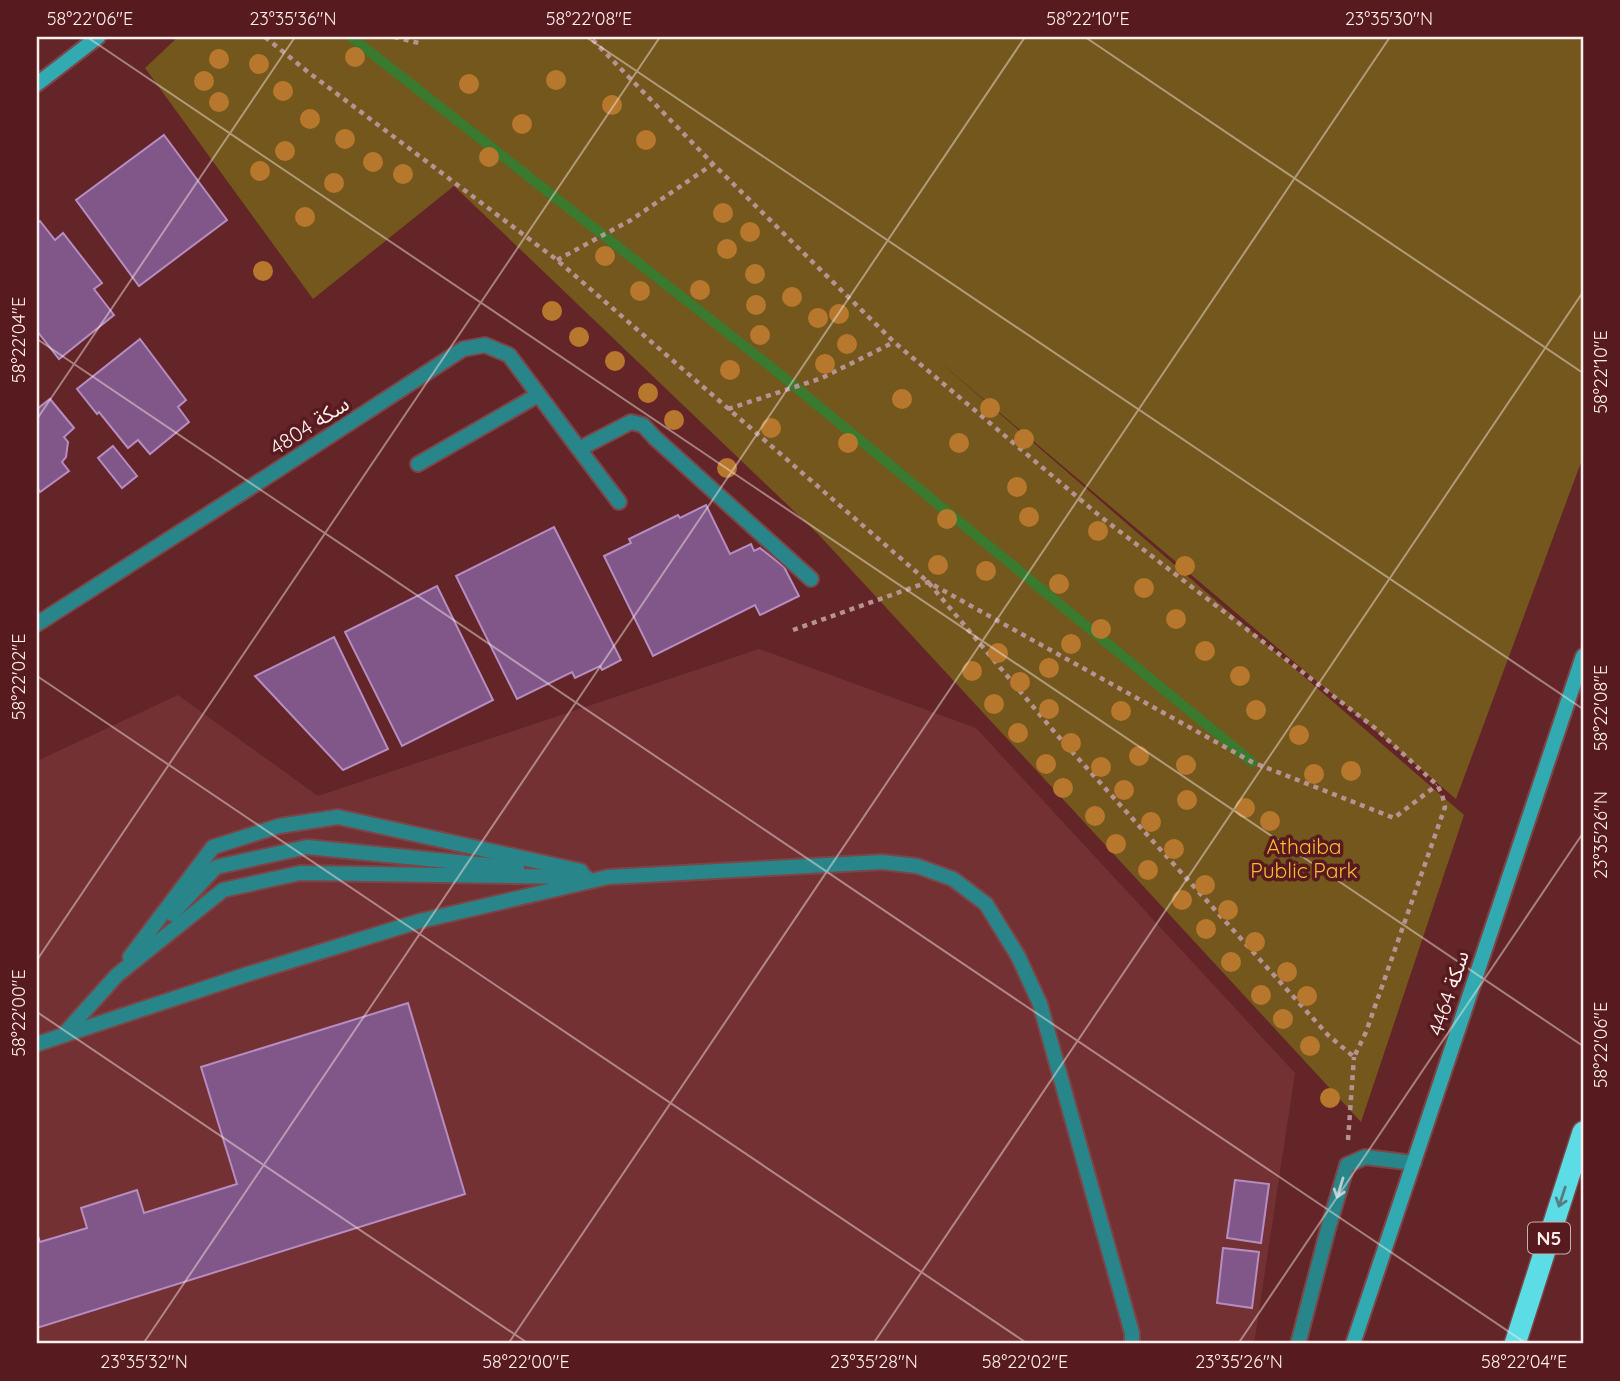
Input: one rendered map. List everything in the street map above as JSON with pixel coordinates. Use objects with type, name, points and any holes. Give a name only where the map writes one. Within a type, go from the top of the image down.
[{"type":"highway","name":"N5","points":[[1515,1344],[1583,1132]]},
{"type":"street","points":[[37,84],[98,37]]},
{"type":"street","name":"سكة 4804","points":[[37,624],[463,349],[485,345],[509,355],[619,502]]},
{"type":"street","points":[[418,464],[538,395]]},
{"type":"street","points":[[579,449],[631,422],[643,425],[811,579]]},
{"type":"street","name":"سكة 4464","points":[[1353,1344],[1583,656]]},
{"type":"street","points":[[117,975],[213,847],[279,825],[338,817],[608,877]]},
{"type":"street","points":[[63,1035],[216,867],[307,848],[608,877]]},
{"type":"street","points":[[117,975],[223,890],[300,873],[608,877],[882,862],[917,866],[953,879],[986,904],[1018,956],[1040,1004],[1132,1333],[1132,1344]]},
{"type":"street","points":[[37,1044],[245,975],[421,921],[608,877]]},
{"type":"street","points":[[1298,1344],[1347,1164],[1366,1157],[1414,1163]]},
{"type":"path","points":[[265,37],[556,260],[928,582],[1058,735],[1328,1035],[1354,1057]]},
{"type":"path","points":[[394,37],[423,44]]},
{"type":"path","points":[[590,37],[713,164],[894,342],[1101,517],[1375,728],[1437,785],[1445,807],[1366,1032],[1354,1057],[1347,1164]]},
{"type":"path","points":[[556,260],[631,220],[713,164]]},
{"type":"path","points":[[727,409],[821,378],[894,342]]},
{"type":"path","points":[[793,630],[928,582],[1252,762],[1394,818],[1437,785]]},
{"type":"shaded area","points":[[759,649],[976,728],[1295,1073],[1254,1344],[37,1344],[37,761],[178,695],[318,796]]},
{"type":"green space","name":"Athaiba Public Park","points":[[178,37],[1583,37],[1583,457],[1456,799],[934,357],[1464,815],[1361,1122],[819,535],[454,186],[313,299],[145,68]]},
{"type":"building","points":[[164,135],[227,220],[139,286],[76,200]]},
{"type":"building","points":[[40,221],[55,240],[63,233],[102,283],[94,289],[114,315],[59,359],[37,331],[37,223]]},
{"type":"building","points":[[140,339],[186,400],[178,407],[189,422],[150,454],[138,440],[128,448],[77,389]]},
{"type":"building","points":[[50,399],[74,428],[64,437],[68,442],[66,457],[62,462],[69,471],[40,492],[37,487],[37,409]]},
{"type":"building","points":[[113,446],[137,476],[122,488],[98,458]]},
{"type":"building","points":[[706,505],[730,554],[751,544],[754,551],[760,548],[784,567],[799,596],[760,615],[755,605],[653,656],[604,556],[631,543],[629,539],[678,515],[680,518]]},
{"type":"building","points":[[554,527],[621,660],[602,670],[600,666],[575,678],[572,672],[517,699],[456,576]]},
{"type":"building","points":[[437,586],[493,700],[402,746],[345,632]]},
{"type":"building","points":[[334,637],[388,749],[343,770],[255,676]]},
{"type":"building","points":[[408,1003],[465,1194],[37,1328],[37,1233],[40,1242],[87,1228],[81,1208],[137,1190],[144,1213],[237,1184],[201,1067]]},
{"type":"building","points":[[1235,1180],[1269,1184],[1261,1243],[1227,1238]]},
{"type":"building","points":[[1223,1248],[1259,1252],[1252,1308],[1217,1303]]},
{"type":"waterway","points":[[351,37],[771,367],[1252,762]]}]
